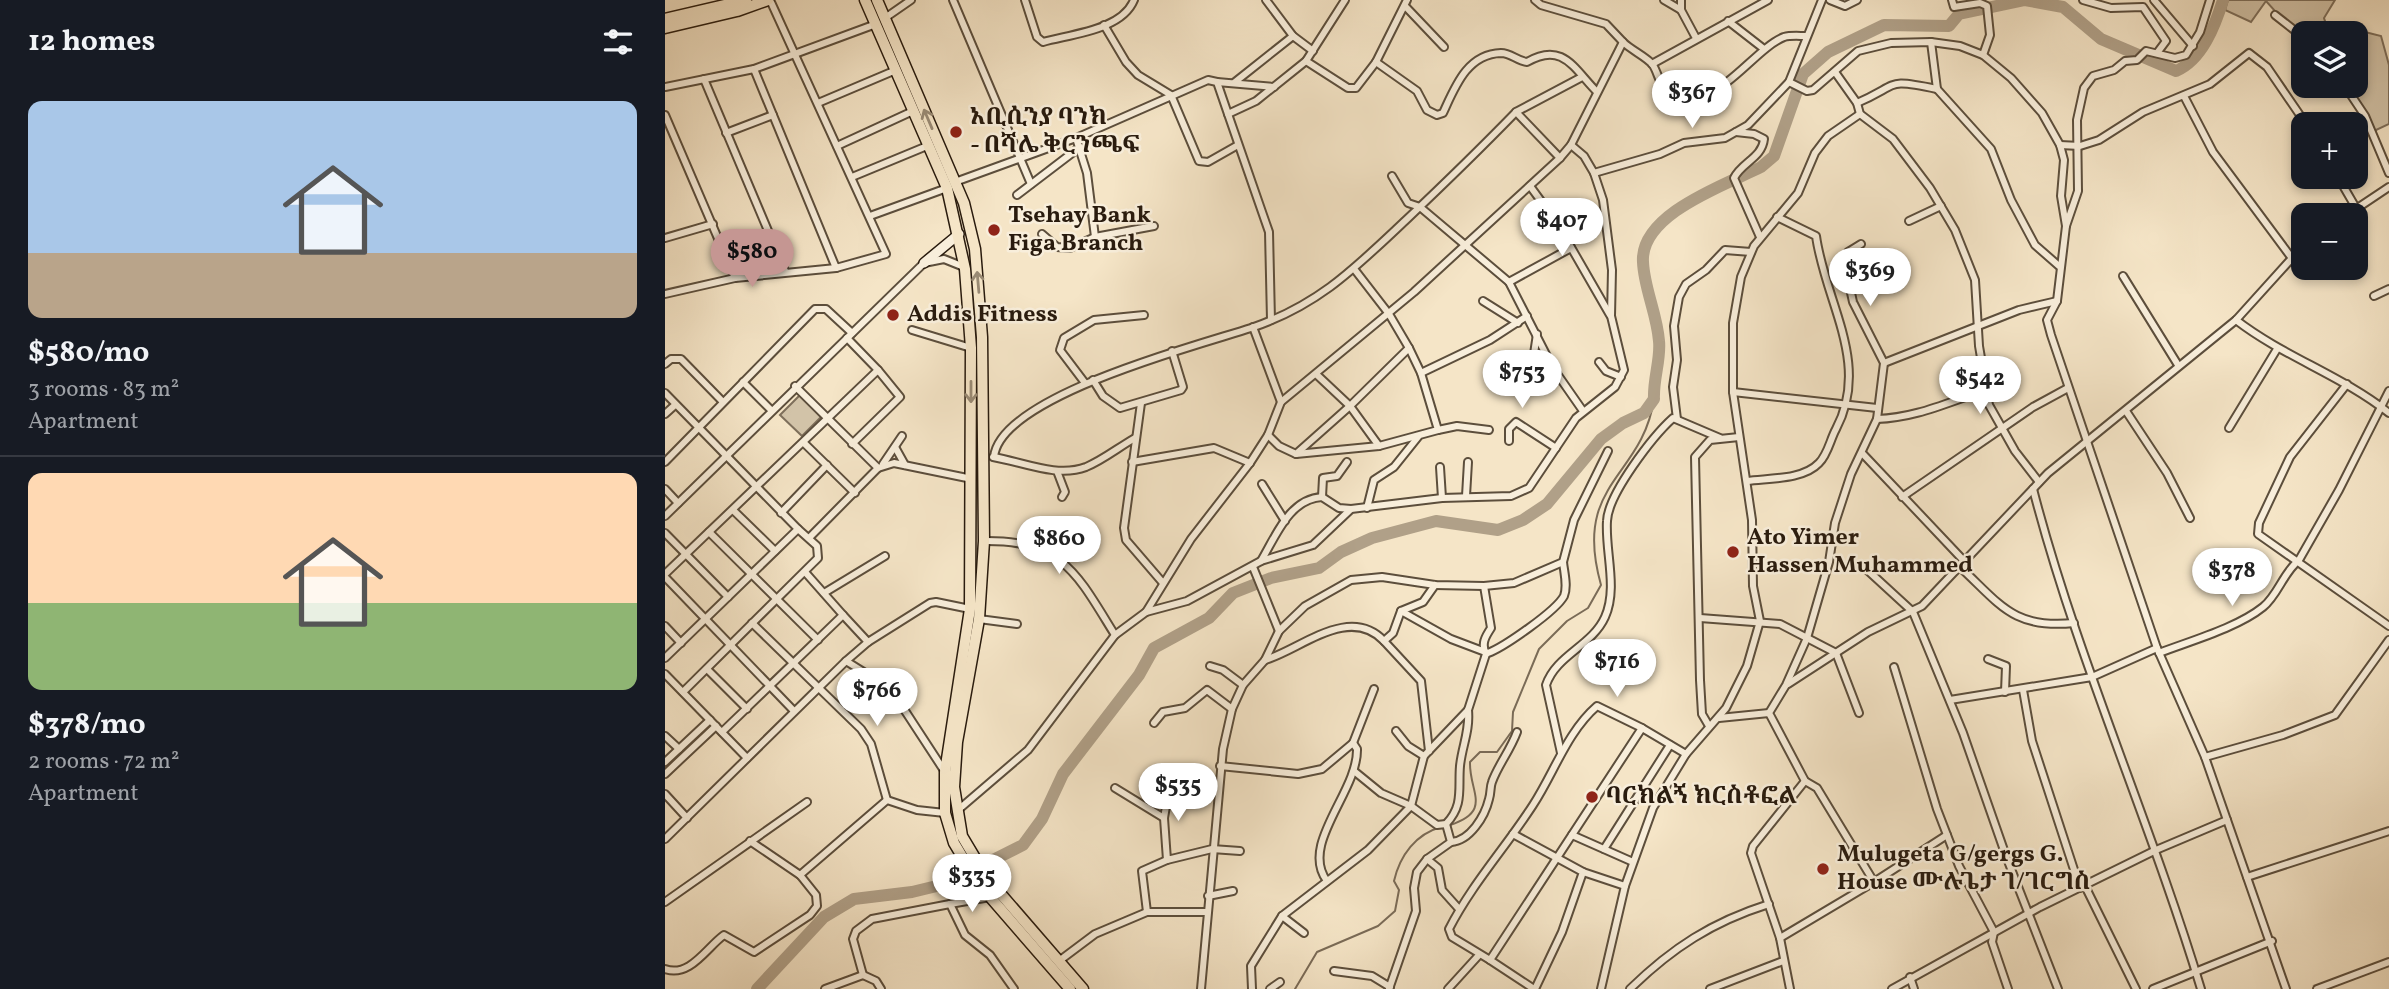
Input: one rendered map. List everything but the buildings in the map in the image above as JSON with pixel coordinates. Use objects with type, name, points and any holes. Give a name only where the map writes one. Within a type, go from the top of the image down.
[{"type":"main road","points":[[665,19],[746,0]]},
{"type":"main road","points":[[665,27],[769,0]]},
{"type":"main road","points":[[865,0],[881,21],[973,238],[979,279],[988,457],[978,504],[970,609],[945,772],[945,813],[954,843],[982,881],[990,897],[1070,989]]},
{"type":"main road","points":[[877,0],[896,70],[927,146],[951,185],[965,268],[971,348],[972,479],[983,541],[978,619],[954,772],[956,811],[969,862]]},
{"type":"main road","points":[[982,881],[1083,989]]},
{"type":"street","points":[[665,294],[735,278],[836,268],[886,254],[797,55],[769,0]]},
{"type":"street","points":[[665,87],[754,69],[797,55],[881,21],[911,0]]},
{"type":"street","points":[[953,0],[1022,157],[1031,184]]},
{"type":"street","points":[[1028,1],[1037,37],[1043,42],[1104,25],[1127,14],[1134,0]]},
{"type":"street","points":[[1266,0],[1293,36],[1313,51]]},
{"type":"street","points":[[1229,114],[1245,108],[1306,61],[1345,0]]},
{"type":"street","points":[[1535,0],[1541,5],[1606,24],[1623,42],[1652,64],[1659,81],[1670,94],[1690,99],[1720,89],[1764,50],[1783,38],[1806,36]]},
{"type":"street","points":[[1664,0],[1681,10]]},
{"type":"street","points":[[1681,0],[1681,10],[1696,38]]},
{"type":"street","points":[[1652,64],[1768,0]]},
{"type":"street","points":[[1594,173],[1660,154],[1684,143],[1711,142],[1736,132],[1755,119],[1789,82],[1822,0]]},
{"type":"street","points":[[1830,0],[1845,6],[1857,0]]},
{"type":"street","points":[[1952,0],[1954,7],[1980,3],[1987,6],[1990,35],[1983,55]]},
{"type":"street","points":[[2084,0],[2120,9],[2143,7],[2167,41],[2157,53]]},
{"type":"street","points":[[2154,0],[2193,46]]},
{"type":"street","points":[[2201,0],[2210,3],[2193,46],[2182,57],[2144,52],[2138,59],[2125,61],[2114,70],[2097,74],[2087,81],[2078,108],[2078,191],[2066,226],[2059,266],[2057,301],[2047,320],[2086,444],[2158,651],[2205,757],[2272,941],[2286,989]]},
{"type":"street","points":[[1306,61],[1352,90],[1376,62],[1406,3],[1444,47]]},
{"type":"street","points":[[2275,15],[2291,28]]},
{"type":"street","points":[[1728,21],[1764,50]]},
{"type":"street","points":[[1104,25],[1126,62],[1138,75],[1171,95],[1199,160],[1208,162],[1238,145]]},
{"type":"street","points":[[1235,82],[1293,36]]},
{"type":"street","points":[[1789,82],[1807,91],[1813,90],[1858,51],[1874,46],[1931,41],[1960,46],[1983,55],[2011,78],[2042,113],[2060,145],[2065,174],[2061,196],[2066,226]]},
{"type":"street","points":[[1931,41],[1937,89]]},
{"type":"street","points":[[1146,612],[1191,539],[1250,463],[1268,435],[1281,402],[1389,314],[1560,158],[1571,145],[1623,42]]},
{"type":"street","points":[[1376,62],[1417,91],[1427,110],[1437,116],[1443,113],[1468,68],[1476,60],[1502,53],[1527,62],[1551,53],[1569,61],[1597,92]]},
{"type":"street","points":[[2060,145],[2080,146],[2099,140],[2122,123],[2210,84],[2249,53],[2267,67],[2298,112]]},
{"type":"street","points":[[754,69],[836,268]]},
{"type":"street","points":[[818,103],[896,70]]},
{"type":"street","points":[[1835,72],[1857,103],[1860,114],[1893,139],[1941,206],[1970,263],[1977,300],[1986,390],[2001,429],[2039,482]]},
{"type":"street","points":[[1135,438],[1084,468],[1057,471],[988,457],[998,441],[1036,409],[1085,383],[1172,351],[1253,327],[1307,304],[1355,270],[1516,112],[1582,77]]},
{"type":"street","points":[[704,79],[785,271]]},
{"type":"street","points":[[870,216],[1076,138],[1208,80],[1274,87]]},
{"type":"street","points":[[1857,103],[1893,82],[1903,81],[1937,89],[1991,149],[2011,200],[2026,229],[2043,255],[2059,266]]},
{"type":"street","points":[[1217,82],[1269,232],[1271,320]]},
{"type":"street","points":[[1786,685],[1868,632],[1903,614],[1913,612],[1963,565],[2039,482],[2236,320],[2291,257],[2213,152],[2184,96]]},
{"type":"street","points":[[2353,98],[2365,116],[2389,173]]},
{"type":"street","points":[[837,146],[913,111]]},
{"type":"street","points":[[1516,112],[1560,158]]},
{"type":"street","points":[[1601,989],[1625,886],[1653,808],[1686,754],[1719,718],[1747,666],[1760,621],[1753,586],[1752,520],[1733,393],[1733,323],[1741,278],[1760,237],[1798,193],[1815,153],[1828,136],[1860,114]]},
{"type":"street","points":[[665,115],[735,278]]},
{"type":"street","points":[[726,133],[773,115]]},
{"type":"street","points":[[1736,132],[1754,134],[1764,139],[1761,151],[1742,166],[1734,178],[1760,237]]},
{"type":"street","points":[[1076,138],[1087,173],[1095,237]]},
{"type":"street","points":[[1261,561],[1285,521],[1305,500],[1322,498],[1339,508],[1351,509],[1442,498],[1511,496],[1520,493],[1540,475],[1583,411],[1615,387],[1621,377],[1623,359],[1611,316],[1608,236],[1594,173],[1584,156],[1571,145]]},
{"type":"street","points":[[852,177],[927,146]]},
{"type":"street","points":[[1017,195],[1080,147]]},
{"type":"street","points":[[1392,176],[1408,203],[1420,207],[1509,282],[1553,368],[1583,411]]},
{"type":"street","points":[[1530,187],[1571,248],[1611,316]]},
{"type":"street","points":[[2365,203],[2389,187]]},
{"type":"street","points":[[1909,221],[1941,206]]},
{"type":"street","points":[[1747,481],[1798,475],[1819,463],[1846,404],[1850,379],[1848,348],[1821,265],[1816,236],[1777,218]]},
{"type":"street","points":[[665,237],[713,224]]},
{"type":"street","points":[[1042,234],[1057,247],[1063,248],[1080,246],[1095,237],[1154,226]]},
{"type":"street","points":[[665,516],[795,386],[924,263],[959,234]]},
{"type":"street","points":[[1769,713],[1786,685],[1807,638],[1829,562],[1835,523],[1877,419],[1884,363],[1850,292],[1846,257],[1851,249],[1861,244]]},
{"type":"street","points":[[1509,282],[1571,248]]},
{"type":"street","points":[[1677,419],[1673,387],[1677,360],[1674,326],[1682,289],[1725,250],[1751,252]]},
{"type":"street","points":[[924,263],[944,259],[965,268]]},
{"type":"street","points":[[1355,270],[1389,314],[1409,348],[1421,373],[1438,430]]},
{"type":"street","points":[[2123,276],[2178,365]]},
{"type":"street","points":[[2374,296],[2389,289]]},
{"type":"street","points":[[1884,363],[2019,310],[2057,301]]},
{"type":"street","points":[[1483,302],[1518,323]]},
{"type":"street","points":[[665,462],[820,307],[849,336],[900,397],[852,444]]},
{"type":"street","points":[[1085,383],[1060,350],[1065,338],[1094,320],[1144,314]]},
{"type":"street","points":[[1421,373],[1527,316]]},
{"type":"street","points":[[2236,320],[2277,349],[2347,384],[2389,413]]},
{"type":"street","points":[[1253,327],[1281,402]]},
{"type":"street","points":[[912,330],[971,348]]},
{"type":"street","points":[[1530,380],[1537,333]]},
{"type":"street","points":[[1296,454],[1350,407],[1409,348]]},
{"type":"street","points":[[2229,428],[2277,349]]},
{"type":"street","points":[[1093,380],[1103,396],[1120,408],[1181,390],[1183,387],[1172,351]]},
{"type":"street","points":[[665,364],[671,359],[681,359],[723,402]]},
{"type":"street","points":[[1599,362],[1607,371],[1621,377]]},
{"type":"street","points":[[794,712],[665,576],[878,370]]},
{"type":"street","points":[[1316,373],[1350,407],[1379,446]]},
{"type":"street","points":[[743,382],[771,410]]},
{"type":"street","points":[[2347,384],[2290,457],[2257,528],[2261,537],[2299,560],[2389,626]]},
{"type":"street","points":[[795,386],[852,444],[880,466],[905,465],[972,479]]},
{"type":"street","points":[[1902,497],[2001,429],[2068,388]]},
{"type":"street","points":[[1877,419],[1924,413],[1986,390]]},
{"type":"street","points":[[1950,700],[2092,677],[2255,612],[2266,604],[2290,568],[2299,560],[2339,490],[2379,405],[2389,391]]},
{"type":"street","points":[[665,393],[819,551],[818,558],[805,572],[683,692]]},
{"type":"street","points":[[1733,393],[1877,408]]},
{"type":"street","points":[[1141,403],[1124,513],[1126,540],[1163,583]]},
{"type":"street","points":[[665,414],[675,405]]},
{"type":"street","points":[[2126,411],[2167,473],[2190,518]]},
{"type":"street","points":[[1561,753],[1546,691],[1549,676],[1591,636],[1607,614],[1611,582],[1607,546],[1610,508],[1646,450],[1671,419],[1677,419],[1720,438]]},
{"type":"street","points":[[1509,441],[1509,429],[1516,422],[1556,448]]},
{"type":"street","points":[[1268,435],[1279,446],[1296,454],[1379,446],[1457,426],[1489,430]]},
{"type":"street","points":[[809,538],[880,466],[902,436]]},
{"type":"street","points":[[1367,508],[1374,480],[1394,467],[1419,436]]},
{"type":"street","points":[[1709,726],[1702,714],[1693,489],[1695,457],[1703,446],[1720,438],[1739,436]]},
{"type":"street","points":[[804,443],[855,493]]},
{"type":"street","points":[[895,447],[905,465]]},
{"type":"street","points":[[1132,461],[1214,448],[1250,463]]},
{"type":"street","points":[[1451,842],[1446,824],[1460,800],[1460,766],[1470,727],[1468,710],[1486,653],[1529,626],[1560,601],[1566,587],[1563,562],[1574,520],[1608,451]]},
{"type":"street","points":[[1862,453],[2002,605],[2027,622],[2046,626],[2074,623]]},
{"type":"street","points":[[1467,496],[1468,462]]},
{"type":"street","points":[[1322,498],[1323,478],[1337,476],[1347,463]]},
{"type":"street","points":[[781,513],[827,465]]},
{"type":"street","points":[[1440,467],[1442,498]]},
{"type":"street","points":[[1057,471],[1065,492],[1062,497]]},
{"type":"street","points":[[1262,485],[1285,521]]},
{"type":"street","points":[[665,489],[678,503]]},
{"type":"street","points":[[2033,489],[2092,677],[2156,850],[2200,989]]},
{"type":"street","points":[[956,811],[1028,750],[1115,635],[1146,612],[1187,601],[1261,561],[1313,545],[1351,509]]},
{"type":"street","points":[[733,510],[775,551]]},
{"type":"street","points":[[665,658],[798,529]]},
{"type":"street","points":[[709,532],[818,640]]},
{"type":"street","points":[[665,533],[728,597]]},
{"type":"street","points":[[1056,557],[1067,539]]},
{"type":"street","points":[[983,541],[1020,543],[1056,557],[1081,581],[1115,635]]},
{"type":"street","points":[[824,593],[885,556]]},
{"type":"street","points":[[1201,989],[1220,766],[1232,709],[1243,685],[1265,660],[1279,631],[1305,606],[1351,580],[1382,578],[1435,585],[1484,586],[1532,578],[1563,562]]},
{"type":"street","points":[[1253,567],[1279,631]]},
{"type":"street","points":[[1864,567],[1913,612],[1950,700],[2058,989]]},
{"type":"street","points":[[805,572],[868,642]]},
{"type":"street","points":[[1384,641],[1393,633],[1401,611],[1423,602],[1435,585]]},
{"type":"street","points":[[1484,586],[1492,619],[1483,647],[1486,653]]},
{"type":"street","points":[[665,839],[868,642],[930,603],[970,609]]},
{"type":"street","points":[[1401,611],[1451,639],[1486,653]]},
{"type":"street","points":[[722,732],[843,615]]},
{"type":"street","points":[[1700,618],[1780,624],[1836,653],[1859,713]]},
{"type":"street","points":[[978,619],[1017,624]]},
{"type":"street","points":[[752,623],[861,729],[871,744],[887,800]]},
{"type":"street","points":[[665,626],[681,643]]},
{"type":"street","points":[[1252,989],[1251,966],[1282,916],[1368,850],[1411,806],[1427,754],[1421,681],[1370,629],[1337,630],[1314,635],[1293,650],[1265,660]]},
{"type":"street","points":[[2205,757],[2283,735],[2336,715],[2389,640]]},
{"type":"street","points":[[1988,659],[2006,666],[2005,692]]},
{"type":"street","points":[[846,661],[878,681],[897,697],[945,772]]},
{"type":"street","points":[[1210,666],[1223,670],[1243,685]]},
{"type":"street","points":[[1894,667],[1947,835],[1994,932],[1992,942],[2008,989]]},
{"type":"street","points":[[706,669],[747,709]]},
{"type":"street","points":[[665,674],[747,758]]},
{"type":"street","points":[[1220,766],[1298,774],[1315,773],[1353,743],[1374,689]]},
{"type":"street","points":[[1154,723],[1163,712],[1185,708],[1207,690],[1232,709]]},
{"type":"street","points":[[2023,690],[2032,741],[2082,887],[2136,989]]},
{"type":"street","points":[[1583,872],[1562,932],[1535,989],[1449,933],[1459,909],[1535,803],[1561,753],[1597,706],[1686,754]]},
{"type":"street","points":[[1427,754],[1468,710]]},
{"type":"street","points":[[1719,718],[1769,713]]},
{"type":"street","points":[[1769,713],[1805,782],[1817,789],[1874,882]]},
{"type":"street","points":[[665,762],[710,720]]},
{"type":"street","points":[[665,774],[716,726]]},
{"type":"street","points":[[1490,960],[1642,728]]},
{"type":"street","points":[[1396,731],[1408,746],[1427,754]]},
{"type":"street","points":[[1334,971],[1372,976],[1390,988],[1416,911],[1414,888],[1417,872],[1427,859],[1451,842],[1464,839],[1481,819],[1489,800],[1491,782],[1508,755],[1517,732]]},
{"type":"street","points":[[665,736],[679,749]]},
{"type":"street","points":[[1327,881],[1319,870],[1319,854],[1324,834],[1354,771],[1357,749],[1353,743]]},
{"type":"street","points":[[1604,849],[1670,745]]},
{"type":"street","points":[[1354,771],[1381,793],[1411,806],[1437,825],[1446,824]]},
{"type":"street","points":[[1160,782],[1168,795],[1164,818],[1167,860]]},
{"type":"street","points":[[1790,989],[1780,938],[1751,853],[1753,846],[1805,782]]},
{"type":"street","points":[[1115,788],[1164,818]]},
{"type":"street","points":[[665,794],[687,818]]},
{"type":"street","points":[[887,800],[917,810],[945,813]]},
{"type":"street","points":[[800,875],[887,800]]},
{"type":"street","points":[[665,902],[807,802]]},
{"type":"street","points":[[1892,989],[2028,914],[2156,850],[2227,820]]},
{"type":"street","points":[[2247,877],[2389,831]]},
{"type":"street","points":[[1513,834],[1583,872],[1625,886]]},
{"type":"street","points":[[1572,835],[1633,862]]},
{"type":"street","points":[[1780,938],[1947,835]]},
{"type":"street","points":[[665,969],[678,970],[688,967],[724,935],[754,952],[810,915],[817,906],[816,895],[800,875],[750,841]]},
{"type":"street","points":[[1147,912],[1142,871],[1167,860],[1212,849],[1240,851]]},
{"type":"street","points":[[1427,859],[1439,868],[1442,890],[1459,909]]},
{"type":"street","points":[[1208,896],[1233,891]]},
{"type":"street","points":[[863,975],[853,939],[863,924],[871,919],[990,897]]},
{"type":"street","points":[[950,904],[965,935],[990,955],[1014,989]]},
{"type":"street","points":[[1630,989],[1660,960],[1694,935],[1769,904]]},
{"type":"street","points":[[1059,961],[1095,934],[1147,912],[1206,912]]},
{"type":"street","points":[[1282,916],[1304,933]]},
{"type":"street","points":[[2153,989],[2272,941]]},
{"type":"street","points":[[1448,989],[1479,955]]},
{"type":"street","points":[[1710,989],[1783,961]]},
{"type":"street","points":[[2317,989],[2389,962]]},
{"type":"street","points":[[825,989],[863,975],[876,981],[881,989]]},
{"type":"street","points":[[1910,977],[1914,989]]},
{"type":"street","points":[[1270,989],[1280,982]]},
{"type":"shaded area","points":[[2228,0],[2335,0],[2324,18],[2325,21],[2291,21],[2291,29],[2266,1],[2251,22],[2225,10]]},
{"type":"shaded area","points":[[2368,33],[2381,36],[2389,65],[2389,124],[2374,131],[2368,123],[2368,112],[2360,112],[2350,98],[2368,98]]},
{"type":"shaded area","points":[[800,395],[821,417],[802,436],[780,415]]},
{"type":"waterway","points":[[757,989],[824,917],[854,899],[912,892],[945,884],[1023,845],[1042,819],[1063,774],[1139,675],[1154,648],[1209,618],[1233,593],[1271,578],[1319,568],[1341,552],[1372,538],[1436,521],[1498,530],[1523,520],[1547,504],[1601,439],[1623,423],[1644,413],[1654,399],[1659,341],[1643,262],[1646,245],[1655,229],[1687,203],[1761,167],[1774,156],[1803,74],[1828,52],[1884,25],[1949,26],[1959,14],[2025,0],[2063,7],[2101,39],[2176,71],[2200,51],[2216,21],[2223,0]]},
{"type":"waterway","points":[[1450,825],[1463,820],[1475,807],[1470,762],[1480,752],[1497,752],[1512,731],[1513,712],[1539,649],[1567,621],[1588,608],[1601,585],[1594,551],[1595,524],[1612,483],[1637,447],[1647,426],[1654,399]]},
{"type":"waterway","points":[[1295,989],[1317,952],[1378,926],[1395,911],[1399,890],[1394,881],[1400,863],[1417,840],[1441,827]]},
{"type":"place","name":"አቢሲንያ ባንክ - በሻሌ ቅርንጫፍ","points":[[956,132]]},
{"type":"place","name":"Tsehay Bank Figa Branch","points":[[994,230]]},
{"type":"place","name":"Addis Fitness","points":[[893,315]]},
{"type":"place","name":"Ato Yimer Hassen Muhammed","points":[[1733,552]]},
{"type":"place","name":"ባርክልኝ ክርስቶፎል","points":[[1592,797]]},
{"type":"place","name":"Mulugeta G/gergs G. House ሙሉጌታ ገ/ገርግስ","points":[[1823,869]]}]
